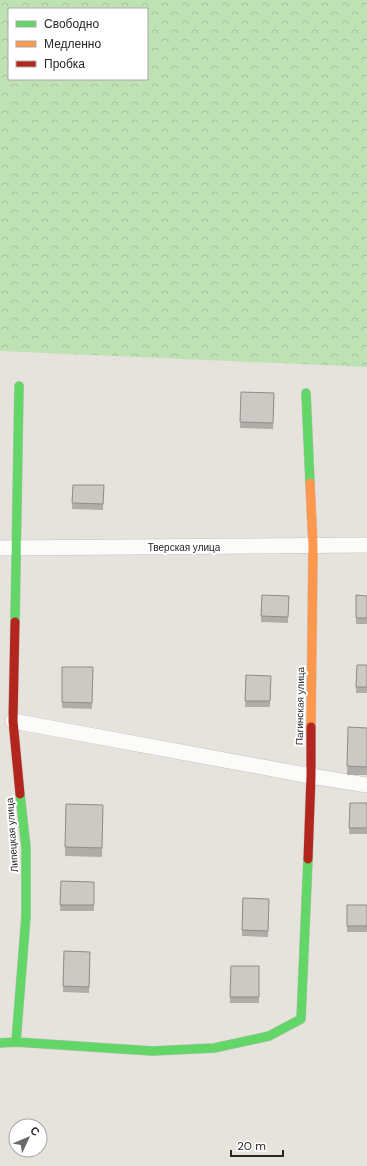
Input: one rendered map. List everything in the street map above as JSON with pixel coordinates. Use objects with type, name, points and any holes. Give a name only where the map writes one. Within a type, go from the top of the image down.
[{"type":"street","name":"Липецкая улица","points":[[16,1042],[26,916],[26,848],[14,722],[19,386]]},
{"type":"street","name":"Пагинская улица","points":[[16,1042],[152,1051],[214,1048],[269,1036],[301,1019],[310,776],[313,546],[306,393]]},
{"type":"street","name":"Тверская улица","points":[[0,548],[367,545]]},
{"type":"street","points":[[14,722],[367,785]]},
{"type":"street","points":[[0,1043],[16,1042]]},
{"type":"green space","points":[[0,0],[367,0],[367,367],[0,351]]},
{"type":"building","points":[[241,392],[274,393],[273,423],[240,422]]},
{"type":"building","points":[[73,485],[104,485],[103,504],[72,503]]},
{"type":"building","points":[[262,595],[289,596],[288,617],[261,616]]},
{"type":"building","points":[[356,595],[367,596],[367,618],[356,618]]},
{"type":"building","points":[[357,665],[367,665],[367,687],[356,687]]},
{"type":"building","points":[[62,667],[93,667],[92,703],[62,702]]},
{"type":"building","points":[[246,675],[271,676],[270,701],[245,701]]},
{"type":"building","points":[[348,727],[367,728],[367,767],[347,766]]},
{"type":"building","points":[[350,803],[367,803],[367,828],[349,828]]},
{"type":"building","points":[[66,804],[103,805],[102,848],[65,847]]},
{"type":"building","points":[[61,881],[94,882],[94,905],[60,905]]},
{"type":"building","points":[[243,898],[269,899],[268,931],[242,930]]},
{"type":"building","points":[[347,905],[367,905],[367,926],[347,926]]},
{"type":"building","points":[[64,951],[90,952],[89,987],[63,986]]},
{"type":"building","points":[[231,966],[259,966],[259,997],[230,997]]},
{"type":"traffic: fast","points":[[15,622],[19,386]]},
{"type":"traffic: fast","points":[[306,393],[310,483]]},
{"type":"traffic: fast","points":[[16,1042],[26,916],[26,848],[20,794]]},
{"type":"traffic: fast","points":[[0,1043],[16,1042],[152,1051],[214,1048],[269,1036],[301,1019],[308,859]]},
{"type":"traffic: slow","points":[[310,483],[313,546],[311,727]]},
{"type":"traffic: jam","points":[[15,622],[13,721],[20,794]]},
{"type":"traffic: jam","points":[[308,859],[311,727]]}]
